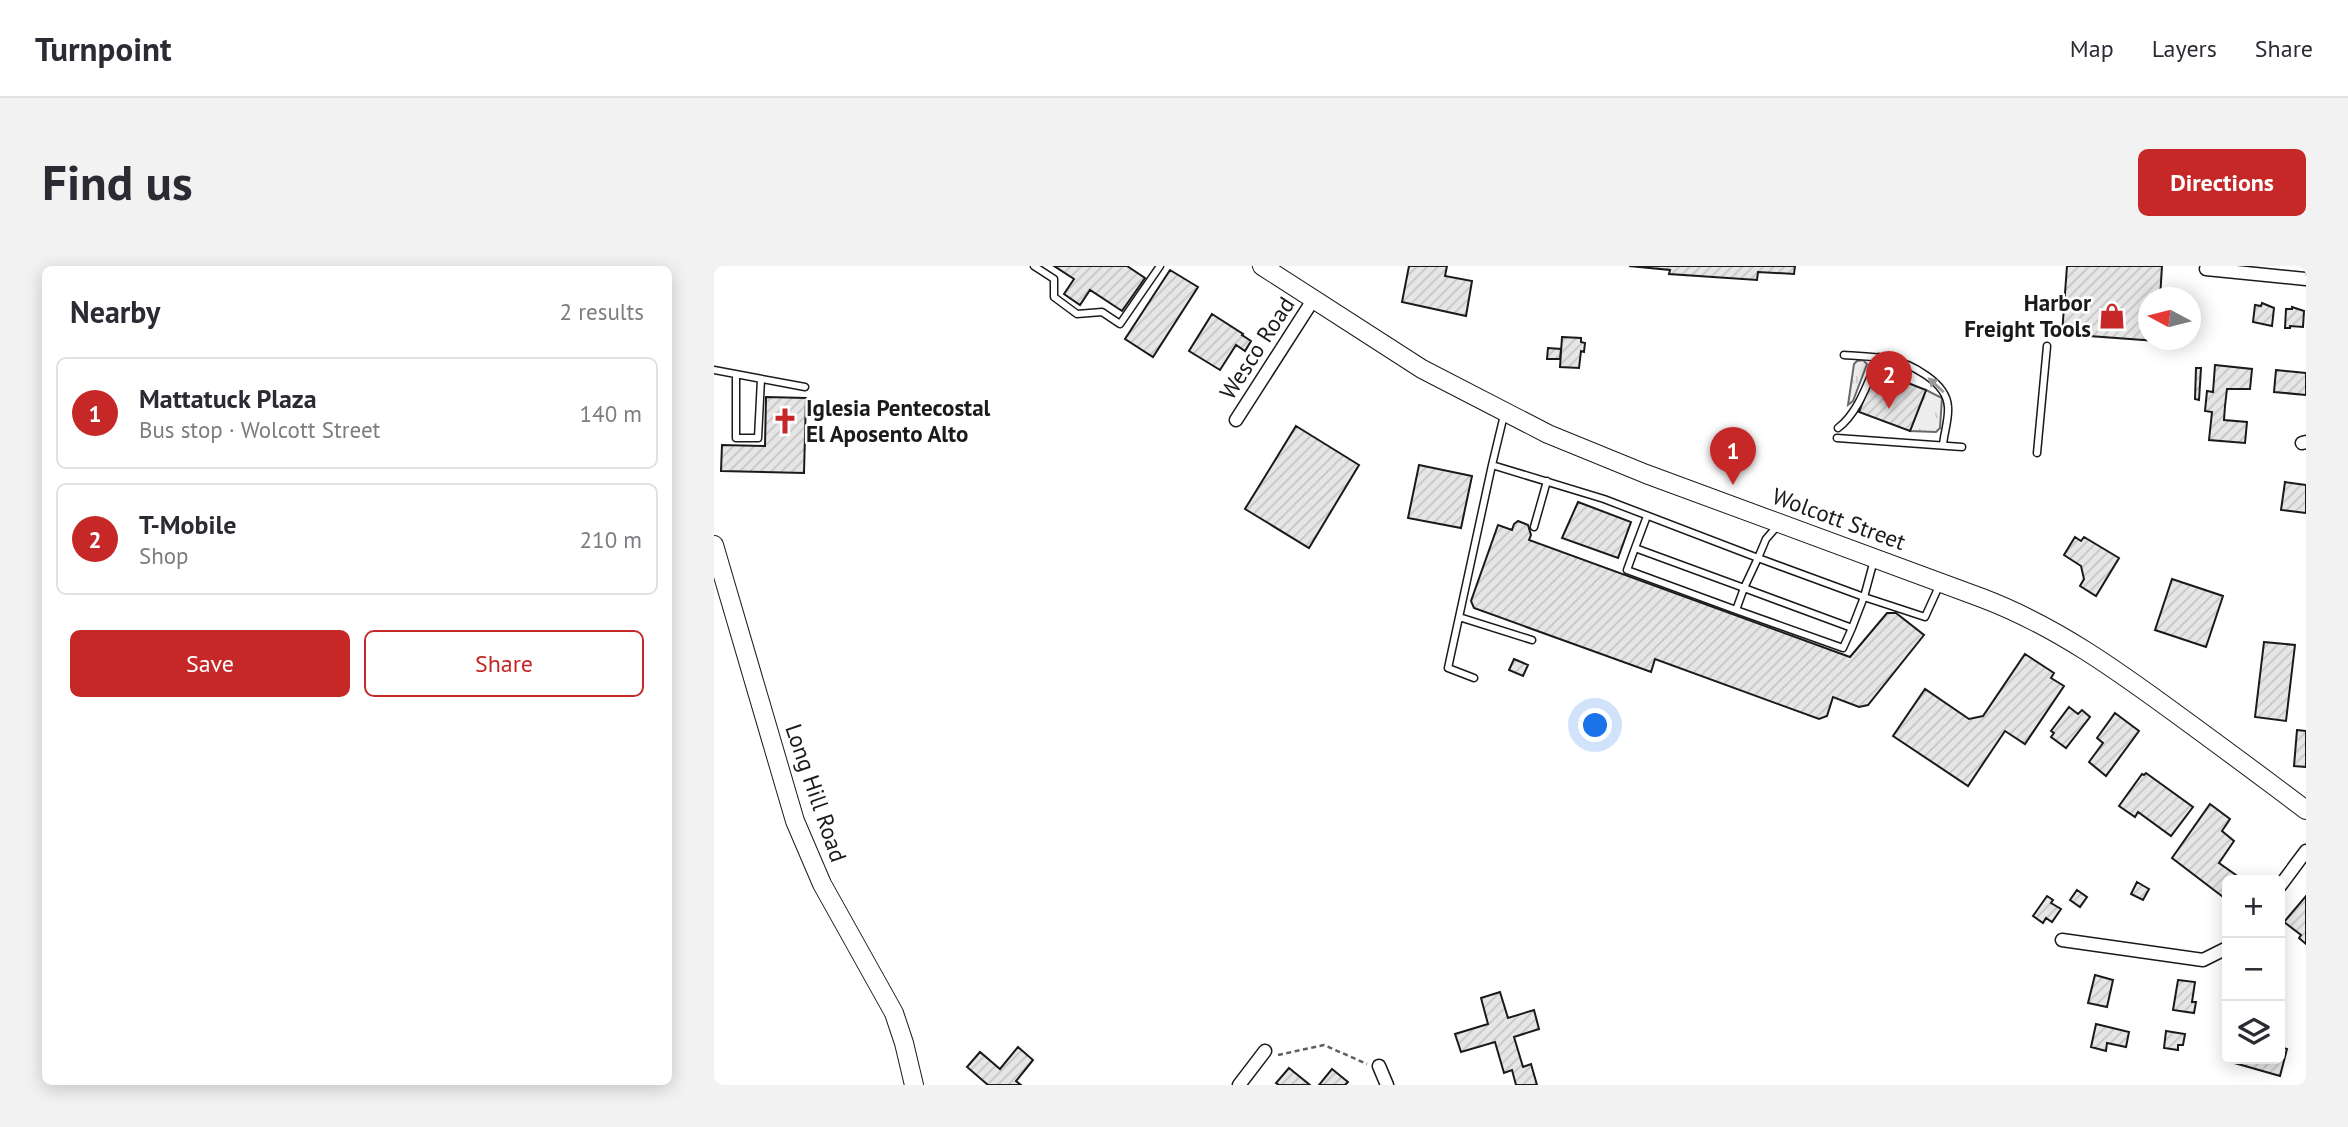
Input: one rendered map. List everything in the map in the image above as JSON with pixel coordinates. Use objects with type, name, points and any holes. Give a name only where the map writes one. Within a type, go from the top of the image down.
[{"type":"main road","name":"Wolcott Street","points":[[1262,266],[1422,369],[1504,413],[1608,459],[2021,614],[2078,645],[2127,677],[2306,810]]},
{"type":"main road","name":"Long Hill Road","points":[[714,545],[795,821],[822,884],[890,1006],[904,1043],[914,1085]]},
{"type":"street","points":[[2206,269],[2306,279]]},
{"type":"street","name":"Wesco Road","points":[[1236,420],[1313,300]]},
{"type":"street","points":[[2285,879],[2306,851]]},
{"type":"street","points":[[2062,940],[2203,960],[2222,950]]},
{"type":"street","points":[[1239,1085],[1265,1051]]},
{"type":"street","points":[[1379,1066],[1387,1085]]},
{"type":"lane","points":[[1034,266],[1054,279],[1054,297],[1077,313],[1102,312],[1120,324],[1160,266]]},
{"type":"lane","points":[[2037,453],[2047,346]]},
{"type":"lane","points":[[1844,355],[1899,361],[1934,381],[1945,394],[1948,408],[1943,445]]},
{"type":"lane","points":[[1838,428],[1848,420],[1854,410],[1879,357]]},
{"type":"lane","points":[[714,370],[805,387]]},
{"type":"lane","points":[[736,375],[736,438],[758,438],[761,379]]},
{"type":"lane","points":[[1474,678],[1448,668],[1504,413]]},
{"type":"lane","points":[[1837,438],[1962,447]]},
{"type":"lane","points":[[1492,465],[1604,499],[1864,597],[1925,617],[1941,583]]},
{"type":"lane","points":[[1534,527],[1547,481]]},
{"type":"lane","points":[[1647,516],[1627,570],[1843,648],[1864,597],[1874,558]]},
{"type":"lane","points":[[1736,610],[1766,539],[1780,523]]},
{"type":"lane","points":[[1635,548],[1852,628]]},
{"type":"lane","points":[[1459,617],[1532,640]]},
{"type":"path","points":[[1265,1051],[1279,1056],[1324,1045],[1361,1063],[1379,1066]]},
{"type":"green space","points":[[1863,360],[1867,364],[1853,401],[1848,405],[1854,364]]},
{"type":"green space","points":[[1926,390],[1942,398],[1940,428],[1936,432],[1910,431]]},
{"type":"building","points":[[1054,266],[1127,266],[1145,278],[1122,311],[1090,290],[1080,305],[1064,294],[1074,279]]},
{"type":"building","points":[[1409,266],[1447,266],[1445,276],[1472,281],[1466,316],[1402,302]]},
{"type":"building","points":[[1629,266],[1795,266],[1794,274],[1758,272],[1757,280],[1669,274],[1670,270]]},
{"type":"building","points":[[2067,266],[2162,266],[2161,287],[2138,287],[2138,340],[2062,334]]},
{"type":"building","points":[[1170,270],[1198,287],[1153,357],[1125,339]]},
{"type":"building","points":[[2262,303],[2274,308],[2272,326],[2253,322],[2255,305],[2261,306]]},
{"type":"building","points":[[2292,307],[2304,311],[2303,327],[2285,328],[2286,309]]},
{"type":"building","points":[[1212,314],[1251,341],[1245,351],[1236,345],[1220,370],[1189,351]]},
{"type":"building","points":[[1562,337],[1581,338],[1581,342],[1585,343],[1579,368],[1560,367]]},
{"type":"building","points":[[1548,348],[1561,349],[1560,359],[1547,359]]},
{"type":"building","points":[[2215,365],[2252,369],[2250,389],[2227,389],[2225,406],[2224,420],[2247,422],[2245,443],[2209,440],[2212,412],[2205,411],[2207,391],[2213,392]]},
{"type":"building","points":[[2196,368],[2201,368],[2199,400],[2195,399]]},
{"type":"building","points":[[1875,370],[1926,390],[1910,431],[1859,412]]},
{"type":"building","points":[[2276,370],[2306,373],[2306,395],[2274,392]]},
{"type":"building","name":"Iglesia Pentecostal El Aposento Alto","points":[[766,397],[806,398],[804,473],[721,471],[722,445],[765,446]]},
{"type":"building","points":[[1296,426],[1359,465],[1309,548],[1245,509]]},
{"type":"building","points":[[1419,465],[1472,476],[1461,528],[1408,518]]},
{"type":"building","points":[[2285,482],[2306,485],[2306,513],[2281,510]]},
{"type":"building","points":[[1578,502],[1631,522],[1618,558],[1562,538]]},
{"type":"building","points":[[1518,521],[1528,525],[1531,535],[1529,540],[1850,657],[1887,613],[1896,613],[1924,635],[1868,705],[1859,707],[1833,697],[1827,716],[1819,719],[1655,659],[1651,672],[1474,608],[1471,601],[1498,525],[1512,530]]},
{"type":"building","points":[[2075,537],[2081,541],[2084,537],[2119,558],[2096,596],[2080,586],[2084,579],[2081,566],[2064,555]]},
{"type":"building","points":[[2172,579],[2223,596],[2206,647],[2155,630]]},
{"type":"building","points":[[2264,642],[2295,645],[2286,721],[2255,717]]},
{"type":"building","points":[[2025,654],[2054,673],[2051,678],[2064,686],[2025,744],[2005,731],[1968,786],[1893,736],[1925,689],[1969,719],[1983,716]]},
{"type":"building","points":[[1514,659],[1528,665],[1523,676],[1509,670]]},
{"type":"building","points":[[2069,707],[2078,714],[2082,710],[2090,717],[2066,748],[2051,737],[2054,733],[2051,731]]},
{"type":"building","points":[[2115,713],[2139,731],[2106,776],[2089,762],[2103,743],[2097,738]]},
{"type":"building","points":[[2297,730],[2306,731],[2306,767],[2294,766]]},
{"type":"building","points":[[2146,773],[2193,807],[2171,836],[2138,812],[2135,817],[2119,806],[2142,774]]},
{"type":"building","points":[[2210,804],[2230,819],[2222,831],[2234,841],[2219,863],[2236,875],[2222,875],[2222,896],[2172,858]]},
{"type":"building","points":[[2137,882],[2149,889],[2143,900],[2131,894]]},
{"type":"building","points":[[2077,890],[2087,897],[2080,907],[2070,900]]},
{"type":"building","points":[[2047,896],[2053,900],[2051,903],[2061,909],[2052,922],[2046,918],[2043,923],[2033,916]]},
{"type":"building","points":[[2306,896],[2306,944],[2299,938],[2301,935],[2285,921]]},
{"type":"building","points":[[2095,975],[2113,980],[2107,1007],[2088,1003]]},
{"type":"building","points":[[2178,980],[2195,982],[2192,1002],[2196,1002],[2194,1013],[2173,1010]]},
{"type":"building","points":[[1500,992],[1508,1018],[1534,1010],[1539,1029],[1514,1037],[1523,1067],[1531,1064],[1537,1085],[1516,1085],[1512,1070],[1504,1073],[1495,1042],[1461,1052],[1455,1034],[1488,1024],[1481,998]]},
{"type":"building","points":[[2096,1024],[2129,1032],[2126,1047],[2107,1043],[2106,1051],[2091,1047]]},
{"type":"building","points":[[2166,1031],[2185,1034],[2183,1045],[2178,1045],[2178,1050],[2164,1048]]},
{"type":"building","points":[[1018,1047],[1033,1060],[1016,1081],[1021,1085],[988,1085],[967,1067],[980,1052],[1000,1069]]},
{"type":"building","points":[[2238,1064],[2283,1064],[2280,1076]]},
{"type":"building","points":[[1289,1068],[1310,1085],[1276,1083]]},
{"type":"building","points":[[1332,1069],[1348,1082],[1345,1085],[1319,1085]]},
{"type":"place","name":"Harbor Freight Tools","points":[[2112,316]]},
{"type":"place","name":"T-Mobile","points":[[1889,409]]},
{"type":"place","name":"Iglesia Pentecostal El Aposento Alto","points":[[785,421]]},
{"type":"place","name":"Mattatuck Plaza","points":[[1733,485]]}]
